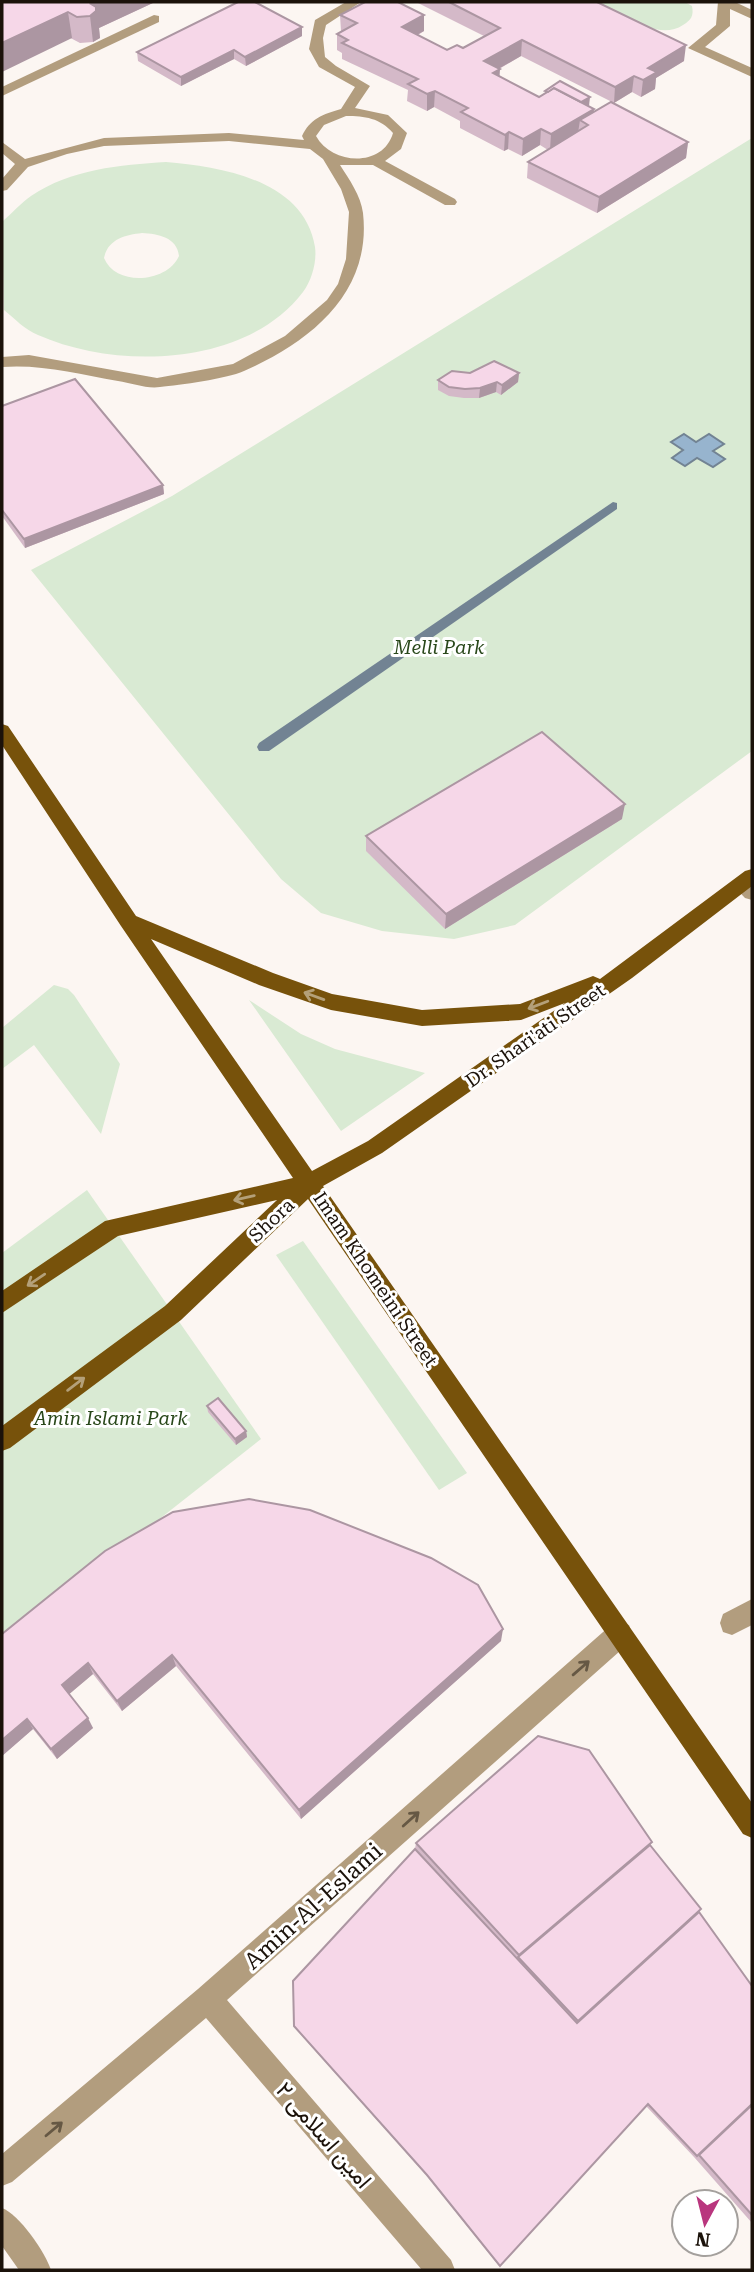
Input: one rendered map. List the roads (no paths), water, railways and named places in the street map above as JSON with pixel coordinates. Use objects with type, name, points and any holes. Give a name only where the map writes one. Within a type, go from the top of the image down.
[{"type":"main road","name":"Imam Khomeini Street","points":[[2,731],[128,921],[752,1825]]},
{"type":"main road","name":"Dr. Shari'ati Street","points":[[310,1183],[374,1147],[749,885]]},
{"type":"main road","points":[[128,921],[266,979],[331,1002],[422,1018],[521,1012],[625,972]]},
{"type":"main road","name":"Shora","points":[[2,1303],[113,1228],[310,1183]]},
{"type":"main road","name":"Shora","points":[[2,1440],[173,1313],[310,1183]]},
{"type":"street","points":[[346,112],[363,86],[317,60],[313,49],[320,23],[355,2]]},
{"type":"street","points":[[752,15],[725,2],[723,26],[695,48],[752,73]]},
{"type":"street","points":[[2,92],[154,19]]},
{"type":"street","points":[[346,112],[374,114],[387,119],[400,133],[400,141],[395,149],[374,160],[359,162],[330,158],[318,152],[309,136],[312,128],[321,120],[346,112]]},
{"type":"street","points":[[2,187],[23,164],[63,151],[126,140],[229,137],[312,145]]},
{"type":"street","points":[[2,146],[23,164]]},
{"type":"street","points":[[2,362],[29,360],[156,383],[237,368],[290,339],[332,303],[345,284],[353,259],[356,212],[348,189],[330,158]]},
{"type":"street","points":[[374,160],[450,202]]},
{"type":"street","name":"Amin-Al-Eslami","points":[[2,2172],[208,1999],[620,1634]]},
{"type":"street","name":"امین اسلامی ۲","points":[[208,1999],[441,2270]]},
{"type":"street","points":[[2,2222],[37,2270]]},
{"type":"water","points":[[684,434],[696,442],[709,434],[724,444],[713,451],[725,459],[713,467],[697,458],[685,466],[672,458],[683,450],[671,442]]},
{"type":"waterway","points":[[264,747],[613,506]]},
{"type":"park label","name":"Melli Park","points":[[439,647]]},
{"type":"park label","name":"Amin Islami Park","points":[[111,1418]]}]
